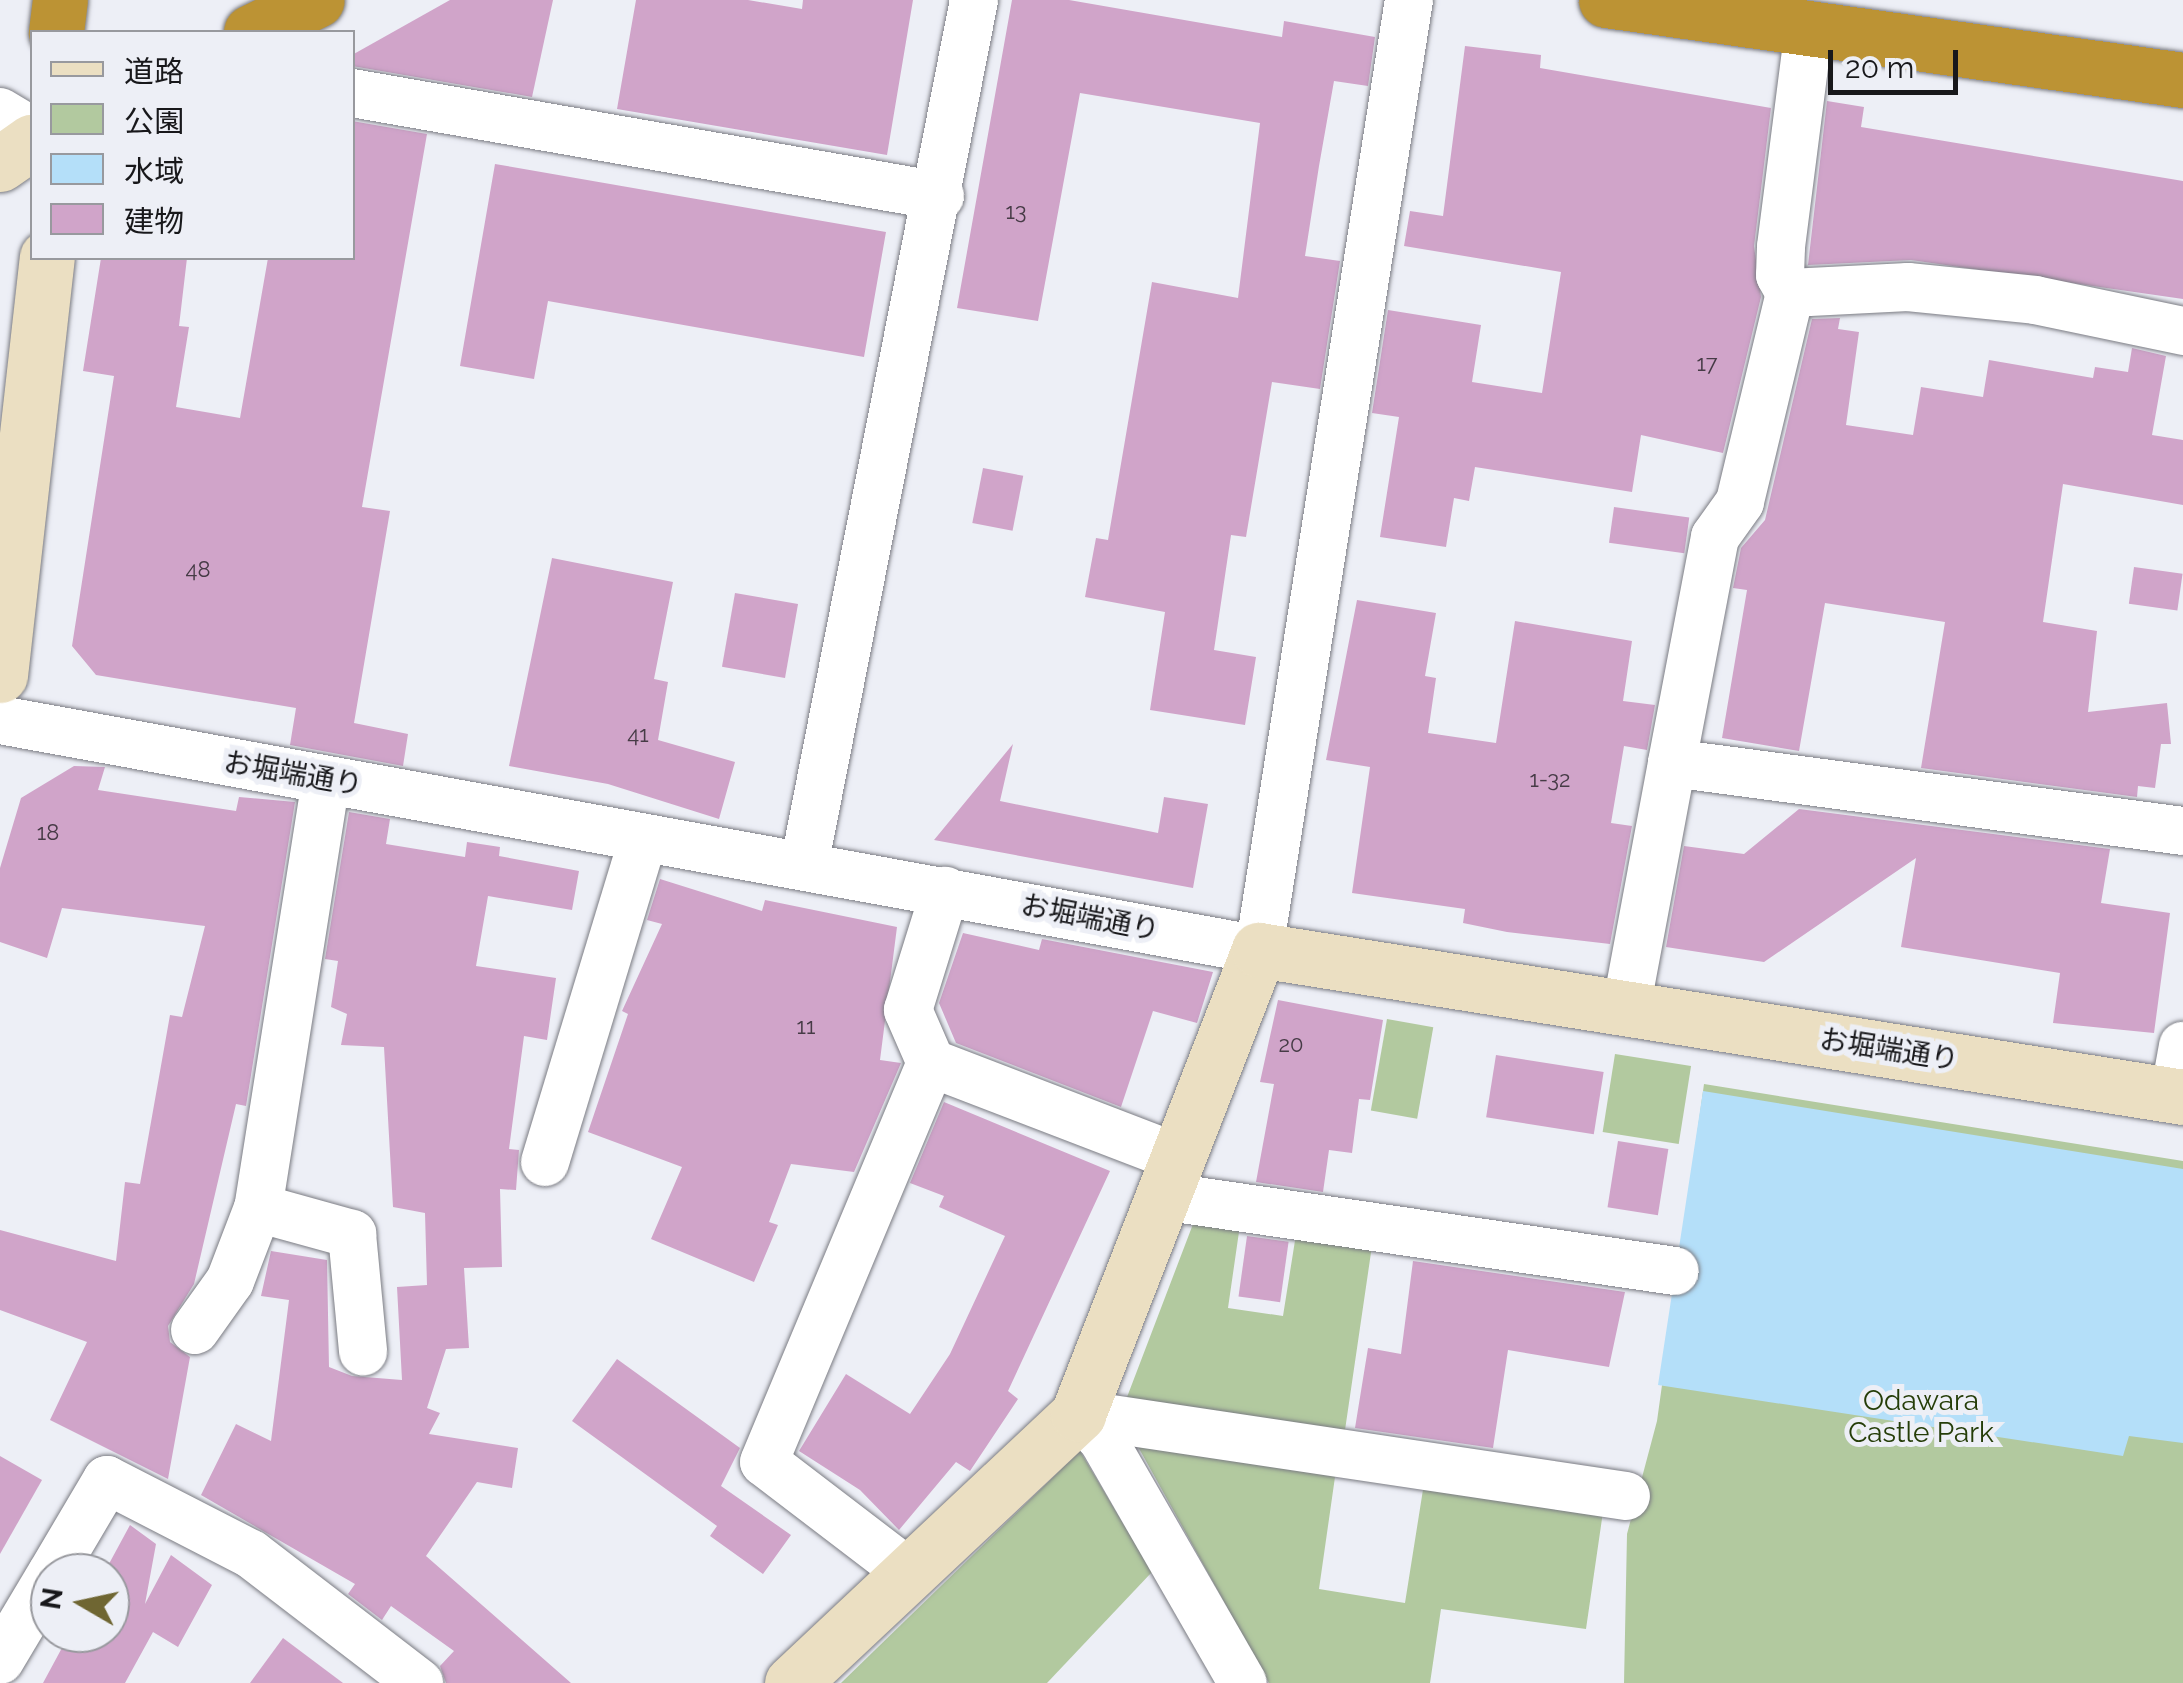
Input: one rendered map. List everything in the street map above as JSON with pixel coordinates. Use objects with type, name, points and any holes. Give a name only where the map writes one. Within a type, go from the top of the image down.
[{"type":"highway","points":[[56,30],[60,0]]},
{"type":"highway","points":[[255,30],[317,0]]},
{"type":"highway","points":[[1606,0],[2183,80]]},
{"type":"street","points":[[804,866],[940,196],[974,0]]},
{"type":"street","points":[[792,1683],[1078,1414],[1175,1178],[1259,950],[1409,0]]},
{"type":"street","points":[[1626,1008],[1714,537],[1740,502],[1790,293],[1780,275],[1781,247],[1809,28]]},
{"type":"street","points":[[355,95],[940,196]]},
{"type":"street","points":[[0,112],[30,130]]},
{"type":"street","points":[[0,164],[30,143]]},
{"type":"street","points":[[0,675],[47,260]]},
{"type":"street","points":[[1790,293],[1926,288],[2035,300],[2183,331]]},
{"type":"street","name":"お堀端通り","points":[[0,720],[1259,950],[1626,1008],[2180,1080]]},
{"type":"street","points":[[1672,763],[2183,832]]},
{"type":"street","points":[[195,1330],[230,1281],[258,1208],[326,780]]},
{"type":"street","points":[[545,1162],[643,839]]},
{"type":"street","points":[[945,891],[908,1010],[931,1063],[1175,1178],[1675,1271]]},
{"type":"street","points":[[908,1572],[764,1462],[931,1063]]},
{"type":"street","points":[[258,1208],[352,1234],[364,1351]]},
{"type":"street","points":[[1078,1414],[1626,1496]]},
{"type":"street","points":[[1078,1414],[1103,1440],[1235,1679]]},
{"type":"street","points":[[64,1553],[107,1480],[251,1554],[419,1683]]},
{"type":"street","points":[[0,1660],[30,1609]]},
{"type":"green space","points":[[1387,1019],[1433,1027],[1417,1119],[1371,1111]]},
{"type":"green space","points":[[1615,1054],[1691,1066],[1679,1144],[1603,1132]]},
{"type":"green space","name":"Odawara Castle Park","points":[[1704,1084],[2183,1161],[2183,1683],[1624,1683],[1627,1534],[1657,1421]]},
{"type":"green space","points":[[1198,1211],[1241,1218],[1228,1308],[1283,1316],[1297,1228],[1373,1239],[1344,1437],[1124,1405]]},
{"type":"green space","points":[[1131,1434],[1337,1463],[1319,1589],[1405,1603],[1425,1477],[1604,1505],[1586,1629],[1441,1609],[1430,1683],[1269,1683]]},
{"type":"green space","points":[[1080,1451],[1152,1572],[1047,1683],[841,1683]]},
{"type":"water","points":[[1703,1091],[2183,1169],[2183,1443],[2129,1436],[2123,1456],[1658,1385]]},
{"type":"building","points":[[450,0],[553,0],[532,97],[355,67],[355,53]]},
{"type":"building","points":[[636,0],[748,0],[802,9],[803,0],[913,0],[887,155],[617,109]]},
{"type":"building","points":[[1012,0],[1069,0],[1282,37],[1284,21],[1375,37],[1368,86],[1334,81],[1319,166],[1305,256],[1340,261],[1320,389],[1272,382],[1246,537],[1231,535],[1214,650],[1256,657],[1245,725],[1150,710],[1165,612],[1085,597],[1096,538],[1108,540],[1152,282],[1238,298],[1260,123],[1080,93],[1038,321],[957,308]]},
{"type":"building","points":[[1465,46],[1541,55],[1540,68],[1771,108],[1754,246],[1761,297],[1723,453],[1641,435],[1632,492],[1475,467],[1469,501],[1454,498],[1446,547],[1380,537],[1399,417],[1372,413],[1388,310],[1481,325],[1472,382],[1542,393],[1561,272],[1404,246],[1410,211],[1443,216]]},
{"type":"building","points":[[1827,101],[1864,107],[1861,127],[2183,181],[2183,299],[1911,260],[1808,265]]},
{"type":"building","points":[[355,122],[427,134],[362,507],[390,511],[354,723],[408,734],[403,766],[290,745],[296,708],[96,675],[72,646],[114,376],[83,371],[101,260],[187,260],[179,326],[189,327],[176,407],[240,418],[268,260],[355,260]]},
{"type":"building","points":[[495,164],[886,232],[864,357],[548,301],[534,379],[460,366]]},
{"type":"building","points":[[1840,318],[1838,329],[1859,332],[1846,425],[1913,435],[1921,387],[1983,397],[1989,360],[2093,378],[2095,367],[2128,372],[2132,348],[2166,356],[2152,435],[2183,440],[2183,505],[2063,484],[2043,622],[2097,631],[2088,712],[2167,703],[2171,744],[2161,744],[2155,788],[2138,786],[2137,797],[1921,768],[1945,622],[1825,603],[1799,751],[1722,738],[1747,590],[1733,588],[1741,548],[1765,520],[1812,319]]},
{"type":"building","points":[[983,468],[1023,476],[1013,531],[972,523]]},
{"type":"building","points":[[1614,507],[1689,518],[1684,553],[1609,543]]},
{"type":"building","points":[[552,558],[673,582],[654,679],[668,682],[658,740],[735,762],[719,819],[608,784],[509,766]]},
{"type":"building","points":[[2134,567],[2183,574],[2177,610],[2129,604]]},
{"type":"building","points":[[735,593],[798,604],[785,678],[722,667]]},
{"type":"building","points":[[1357,600],[1436,613],[1425,676],[1436,678],[1428,733],[1496,743],[1515,621],[1632,641],[1623,701],[1655,705],[1647,750],[1624,746],[1611,823],[1632,826],[1610,944],[1507,932],[1463,923],[1465,909],[1352,893],[1370,767],[1326,760]]},
{"type":"building","points":[[1013,744],[1000,801],[1158,833],[1164,797],[1208,804],[1193,888],[934,840]]},
{"type":"building","points":[[74,766],[105,767],[98,790],[236,811],[239,797],[295,802],[246,1106],[236,1104],[194,1284],[168,1326],[170,1342],[190,1357],[168,1479],[50,1420],[87,1342],[0,1310],[0,1230],[116,1261],[125,1182],[140,1184],[170,1015],[182,1017],[205,926],[62,908],[47,958],[0,942],[0,868],[21,798]]},
{"type":"building","points":[[1799,809],[2110,849],[2101,903],[2170,913],[2154,1033],[2053,1023],[2060,973],[1901,947],[1916,858],[1764,962],[1666,947],[1684,846],[1744,854]]},
{"type":"building","points":[[349,812],[390,819],[386,844],[465,857],[467,842],[500,847],[499,856],[579,871],[572,910],[488,896],[476,966],[556,978],[547,1040],[524,1036],[509,1149],[519,1150],[516,1190],[500,1189],[502,1267],[464,1268],[469,1348],[446,1349],[427,1408],[440,1413],[429,1434],[518,1448],[512,1488],[477,1482],[426,1556],[571,1683],[446,1683],[440,1666],[454,1651],[391,1606],[382,1620],[348,1594],[355,1584],[201,1495],[236,1424],[271,1441],[289,1300],[261,1296],[271,1251],[327,1260],[329,1367],[352,1376],[402,1380],[397,1287],[427,1285],[425,1213],[393,1207],[384,1047],[341,1045],[347,1014],[331,1007],[338,961],[325,959]]},
{"type":"building","points":[[660,879],[762,911],[765,900],[897,927],[880,1060],[901,1063],[854,1172],[791,1164],[769,1222],[778,1225],[754,1282],[651,1239],[682,1167],[588,1132],[628,1014],[622,1011],[662,924],[647,920]]},
{"type":"building","points":[[963,933],[1039,950],[1042,939],[1213,972],[1197,1023],[1153,1011],[1121,1107],[956,1043],[939,1003]]},
{"type":"building","points":[[1278,1000],[1383,1020],[1370,1100],[1359,1099],[1352,1153],[1329,1150],[1323,1192],[1256,1182],[1274,1084],[1260,1082]]},
{"type":"building","points":[[1496,1055],[1604,1072],[1594,1134],[1486,1117]]},
{"type":"building","points":[[944,1102],[1110,1171],[1008,1391],[1018,1399],[970,1471],[956,1462],[899,1530],[860,1490],[799,1451],[846,1374],[910,1414],[950,1354],[1005,1236],[939,1207],[944,1196],[910,1183]]},
{"type":"building","points":[[1618,1141],[1668,1149],[1658,1215],[1608,1207]]},
{"type":"building","points":[[1247,1236],[1289,1242],[1280,1302],[1239,1296]]},
{"type":"building","points":[[1413,1261],[1625,1292],[1609,1367],[1508,1350],[1493,1448],[1355,1428],[1368,1348],[1401,1354]]},
{"type":"building","points":[[617,1359],[740,1448],[721,1486],[791,1535],[763,1574],[710,1536],[717,1526],[572,1421]]},
{"type":"building","points":[[0,1456],[42,1480],[0,1554]]},
{"type":"building","points":[[130,1525],[156,1544],[145,1604],[171,1555],[212,1585],[178,1647],[153,1632],[125,1683],[43,1683],[59,1653],[130,1653],[130,1553],[115,1553]]},
{"type":"building","points":[[283,1638],[343,1683],[250,1683]]}]
